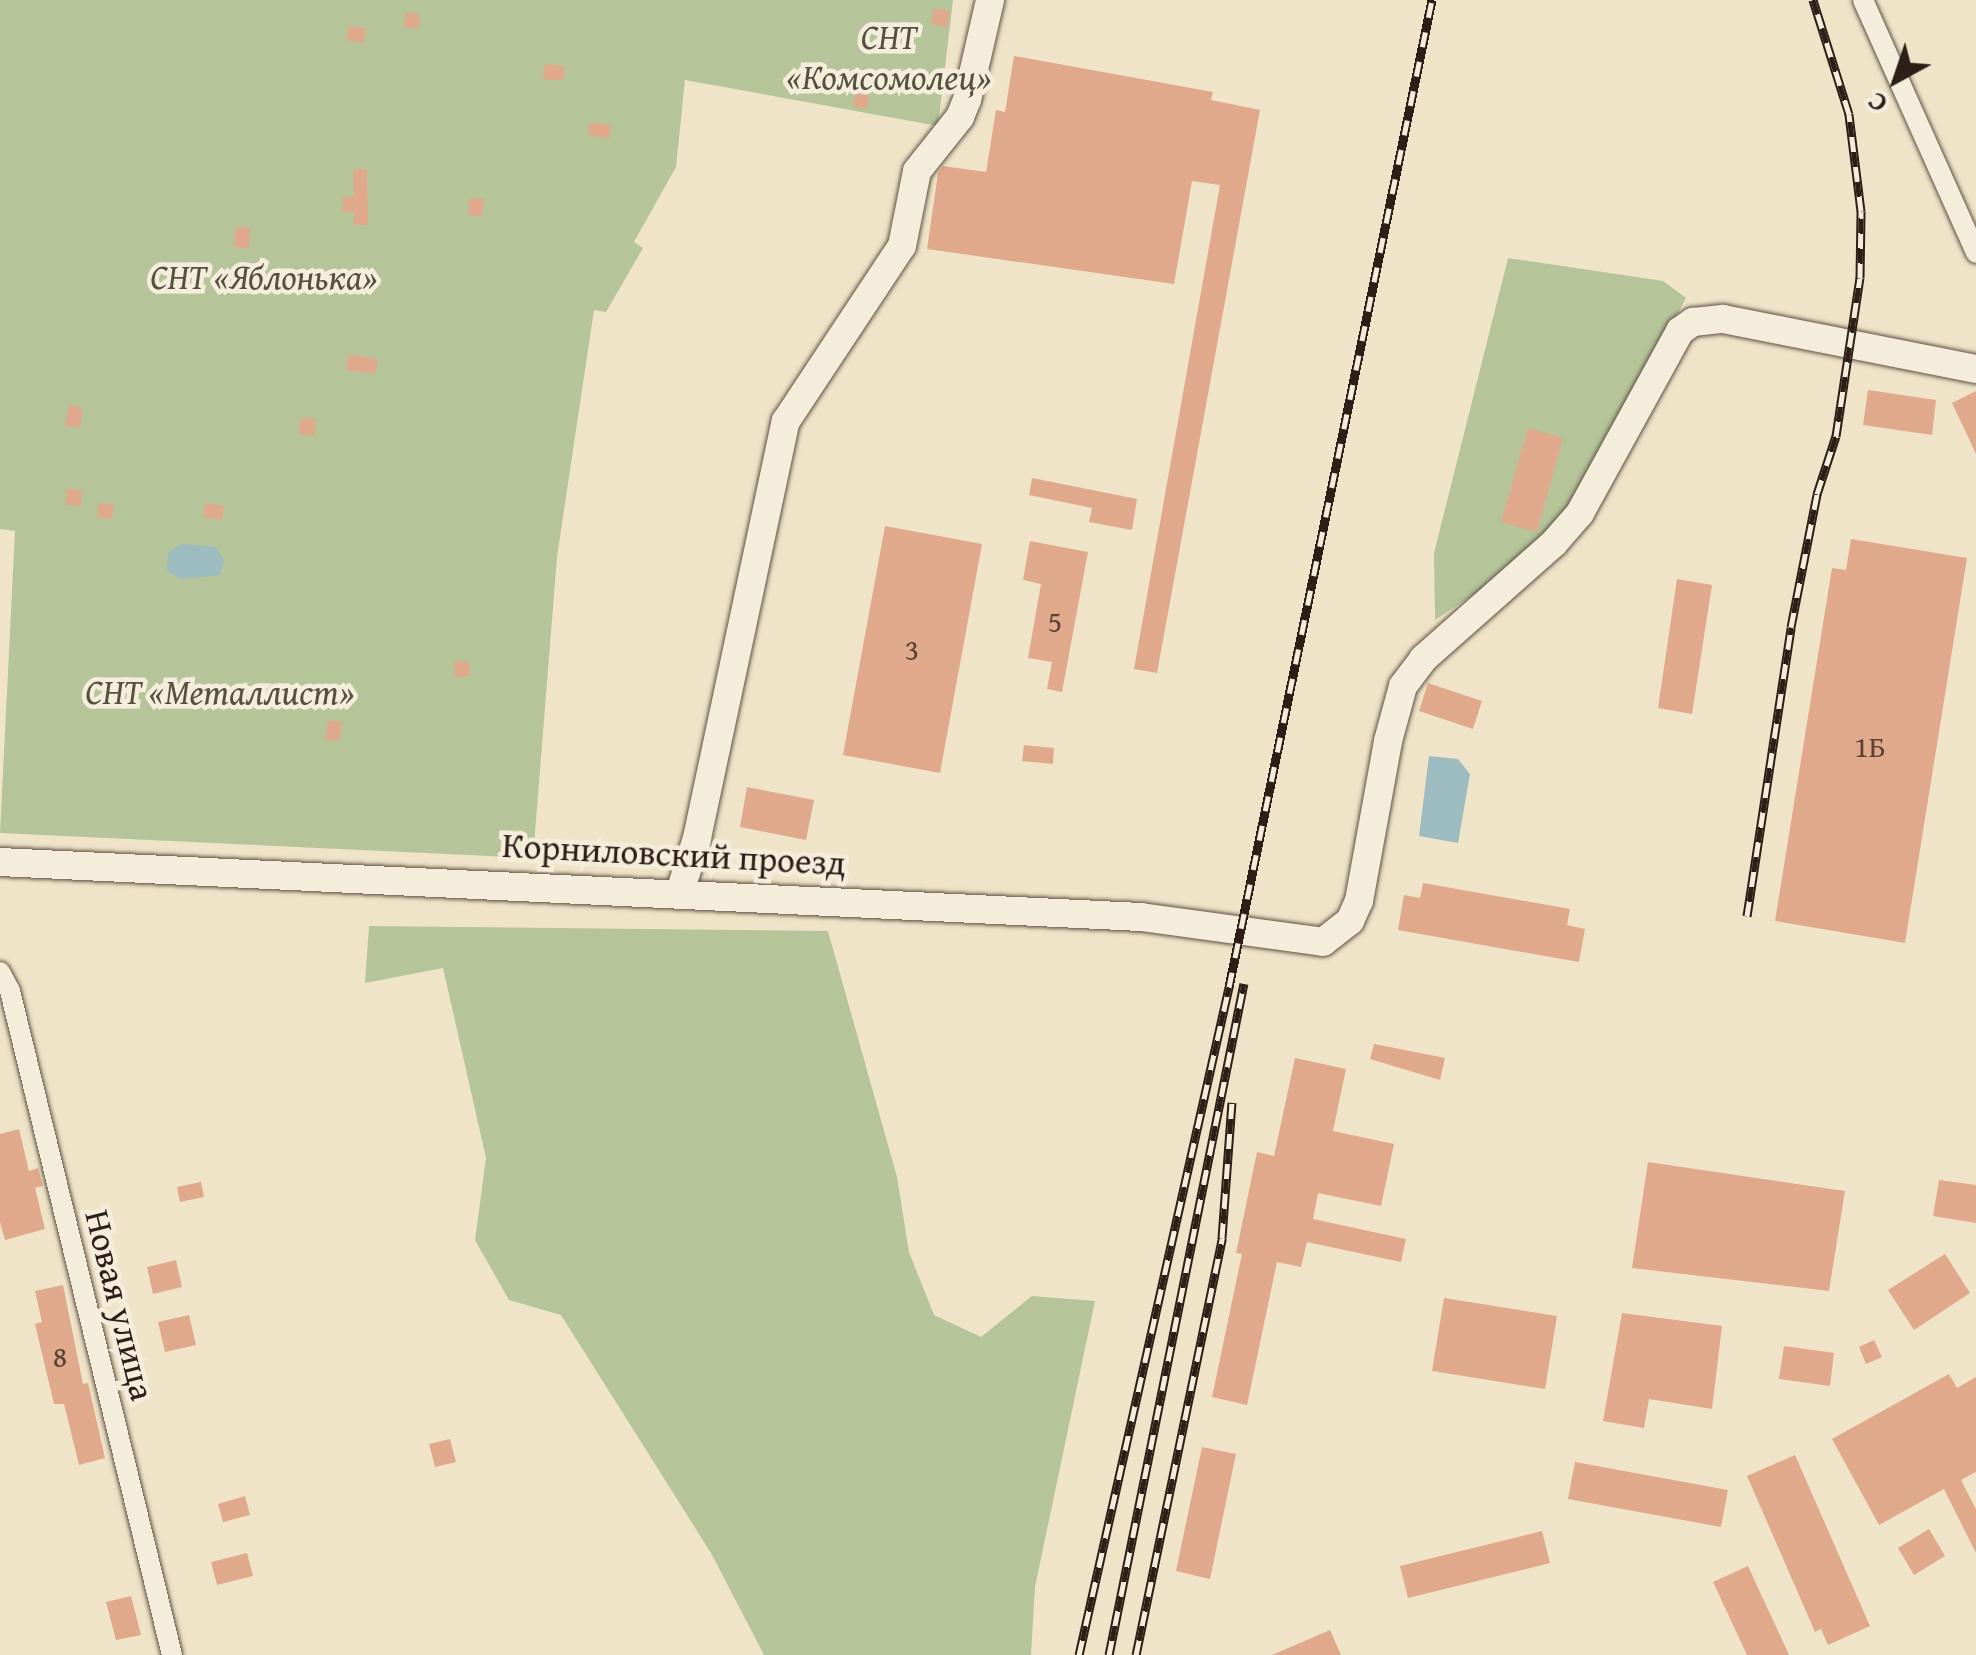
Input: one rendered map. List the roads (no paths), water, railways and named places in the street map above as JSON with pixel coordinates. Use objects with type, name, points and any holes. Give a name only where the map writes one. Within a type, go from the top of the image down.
[{"type":"street","points":[[680,892],[697,838],[786,421],[902,246],[917,171],[960,118],[967,100],[990,0]]},
{"type":"street","points":[[1863,0],[1976,253]]},
{"type":"street","name":"Корниловский проезд","points":[[0,862],[1141,917],[1323,942],[1339,933],[1360,901],[1388,741],[1404,686],[1423,659],[1554,543],[1580,512],[1680,332],[1693,322],[1723,319],[1976,369]]},
{"type":"street","name":"Новая улица","points":[[0,972],[10,991],[172,1655]]},
{"type":"water","points":[[182,544],[216,547],[224,560],[220,575],[181,579],[167,571],[168,553]]},
{"type":"water","points":[[1429,756],[1458,759],[1470,774],[1458,843],[1419,836]]},
{"type":"railway","points":[[1079,1655],[1229,987],[1432,0]]},
{"type":"railway","points":[[1747,916],[1791,627],[1817,494],[1836,436],[1860,278],[1861,211],[1849,114],[1813,0]]},
{"type":"railway","points":[[1109,1655],[1244,983]]},
{"type":"railway","points":[[1136,1655],[1222,1238],[1232,1102]]},
{"type":"park label","name":"СНТ «Комсомолец»","points":[[889,57]]},
{"type":"park label","name":"СНТ «Яблонька»","points":[[264,277]]},
{"type":"park label","name":"СНТ «Металлист»","points":[[220,692]]}]
